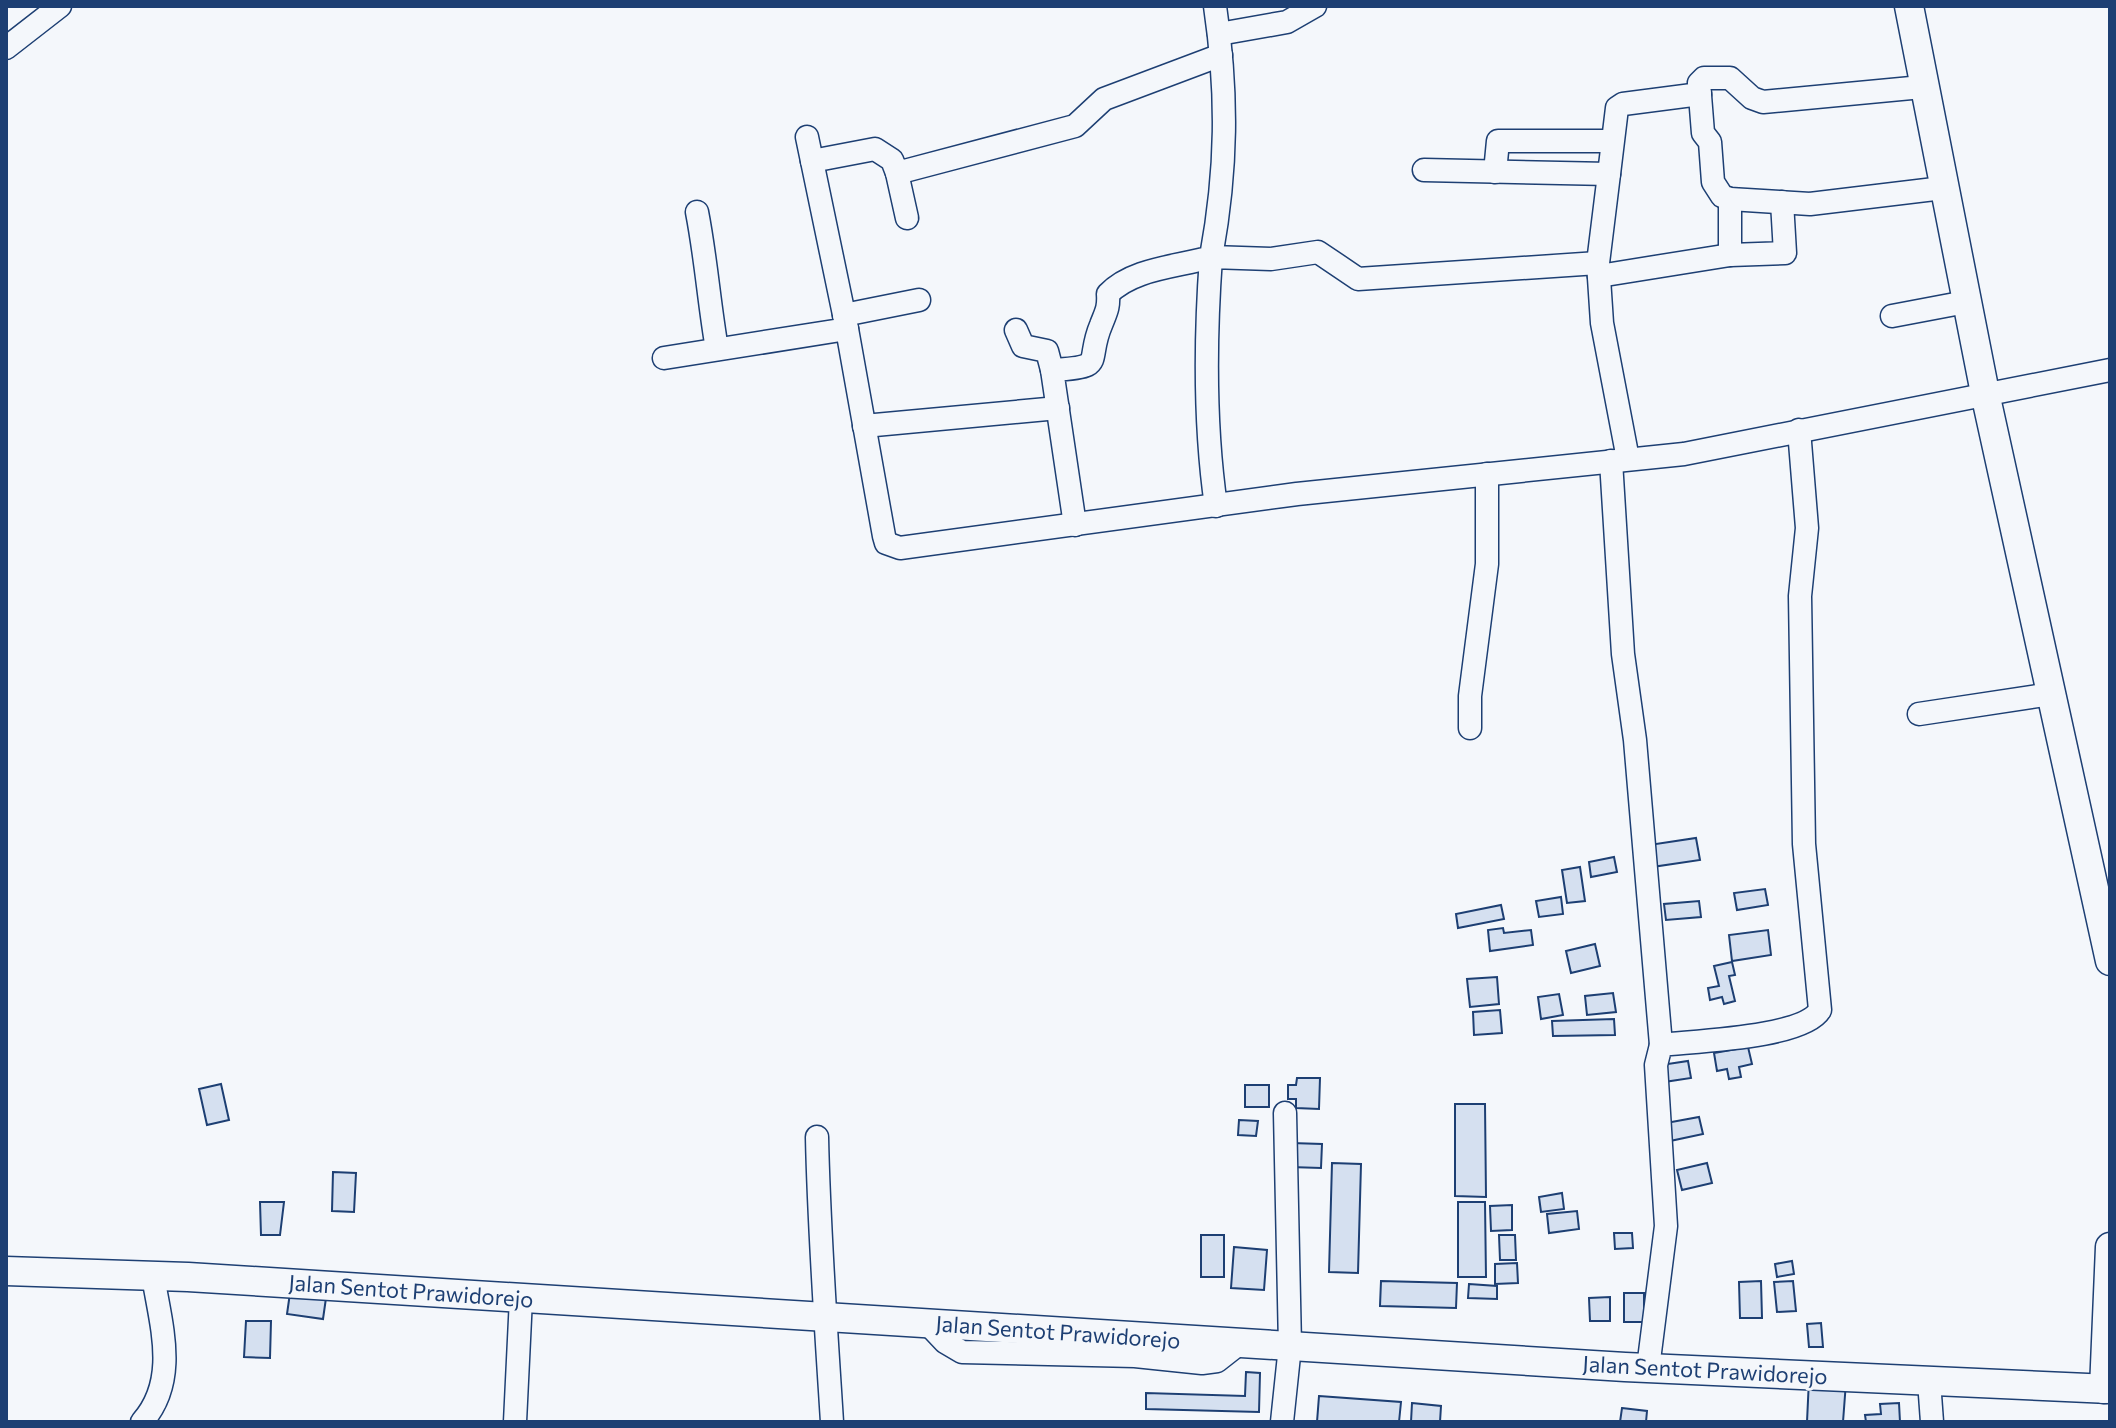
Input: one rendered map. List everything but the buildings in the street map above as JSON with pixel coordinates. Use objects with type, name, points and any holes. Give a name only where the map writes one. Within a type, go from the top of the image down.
[{"type":"main road","points":[[1909,6],[1922,87],[1985,393],[2051,694],[2103,895],[2110,961]]},
{"type":"main road","points":[[2107,1389],[2110,1247]]},
{"type":"main road","name":"Jalan Sentot Prawidorejo","points":[[6,1271],[153,1276],[1648,1368],[2107,1389]]},
{"type":"street","points":[[6,48],[60,6]]},
{"type":"street","points":[[1215,6],[1226,124],[1221,200],[1211,257],[1206,322],[1207,409],[1216,506]]},
{"type":"street","points":[[897,173],[1075,126],[1104,99],[1220,45],[1279,25],[1315,6]]},
{"type":"street","points":[[1922,87],[1763,102],[1752,98],[1730,78],[1704,78],[1699,83],[1703,133],[1710,142],[1713,182],[1722,196],[1730,199],[1810,204],[1943,188]]},
{"type":"street","points":[[1648,1368],[1666,1226],[1656,1065],[1661,1045],[1635,740],[1623,654],[1619,460],[1602,323],[1599,269],[1614,115],[1623,104],[1700,94]]},
{"type":"street","points":[[807,137],[846,322],[884,536],[886,543],[892,547],[1487,474],[1684,454],[2110,370]]},
{"type":"street","points":[[1495,172],[1498,141],[1612,141]]},
{"type":"street","points":[[812,161],[875,149],[892,160],[907,218]]},
{"type":"street","points":[[1424,170],[1609,174]]},
{"type":"street","points":[[1730,199],[1730,255]]},
{"type":"street","points":[[1052,370],[1078,369],[1096,356],[1101,325],[1110,309],[1108,294],[1116,286],[1134,277],[1211,257],[1271,259],[1318,252],[1358,279],[1599,269],[1730,255],[1785,253],[1782,202]]},
{"type":"street","points":[[697,212],[709,271],[709,307],[717,349]]},
{"type":"street","points":[[664,358],[846,322],[919,300]]},
{"type":"street","points":[[1892,316],[1966,302]]},
{"type":"street","points":[[1016,330],[1023,346],[1047,351],[1075,525]]},
{"type":"street","points":[[864,426],[1058,408]]},
{"type":"street","points":[[1661,1045],[1771,1032],[1806,1023],[1820,1010],[1804,844],[1800,596],[1807,528],[1799,430]]},
{"type":"street","points":[[1470,728],[1470,696],[1487,564],[1487,474]]},
{"type":"street","points":[[1919,714],[2051,694]]},
{"type":"street","points":[[1282,1422],[1290,1346],[1285,1113]]},
{"type":"street","points":[[817,1137],[820,1278],[827,1316],[832,1422]]},
{"type":"street","points":[[142,1422],[161,1393],[166,1358],[153,1276]]},
{"type":"street","points":[[515,1422],[521,1298]]},
{"type":"street","points":[[1929,1381],[1932,1422]]}]
